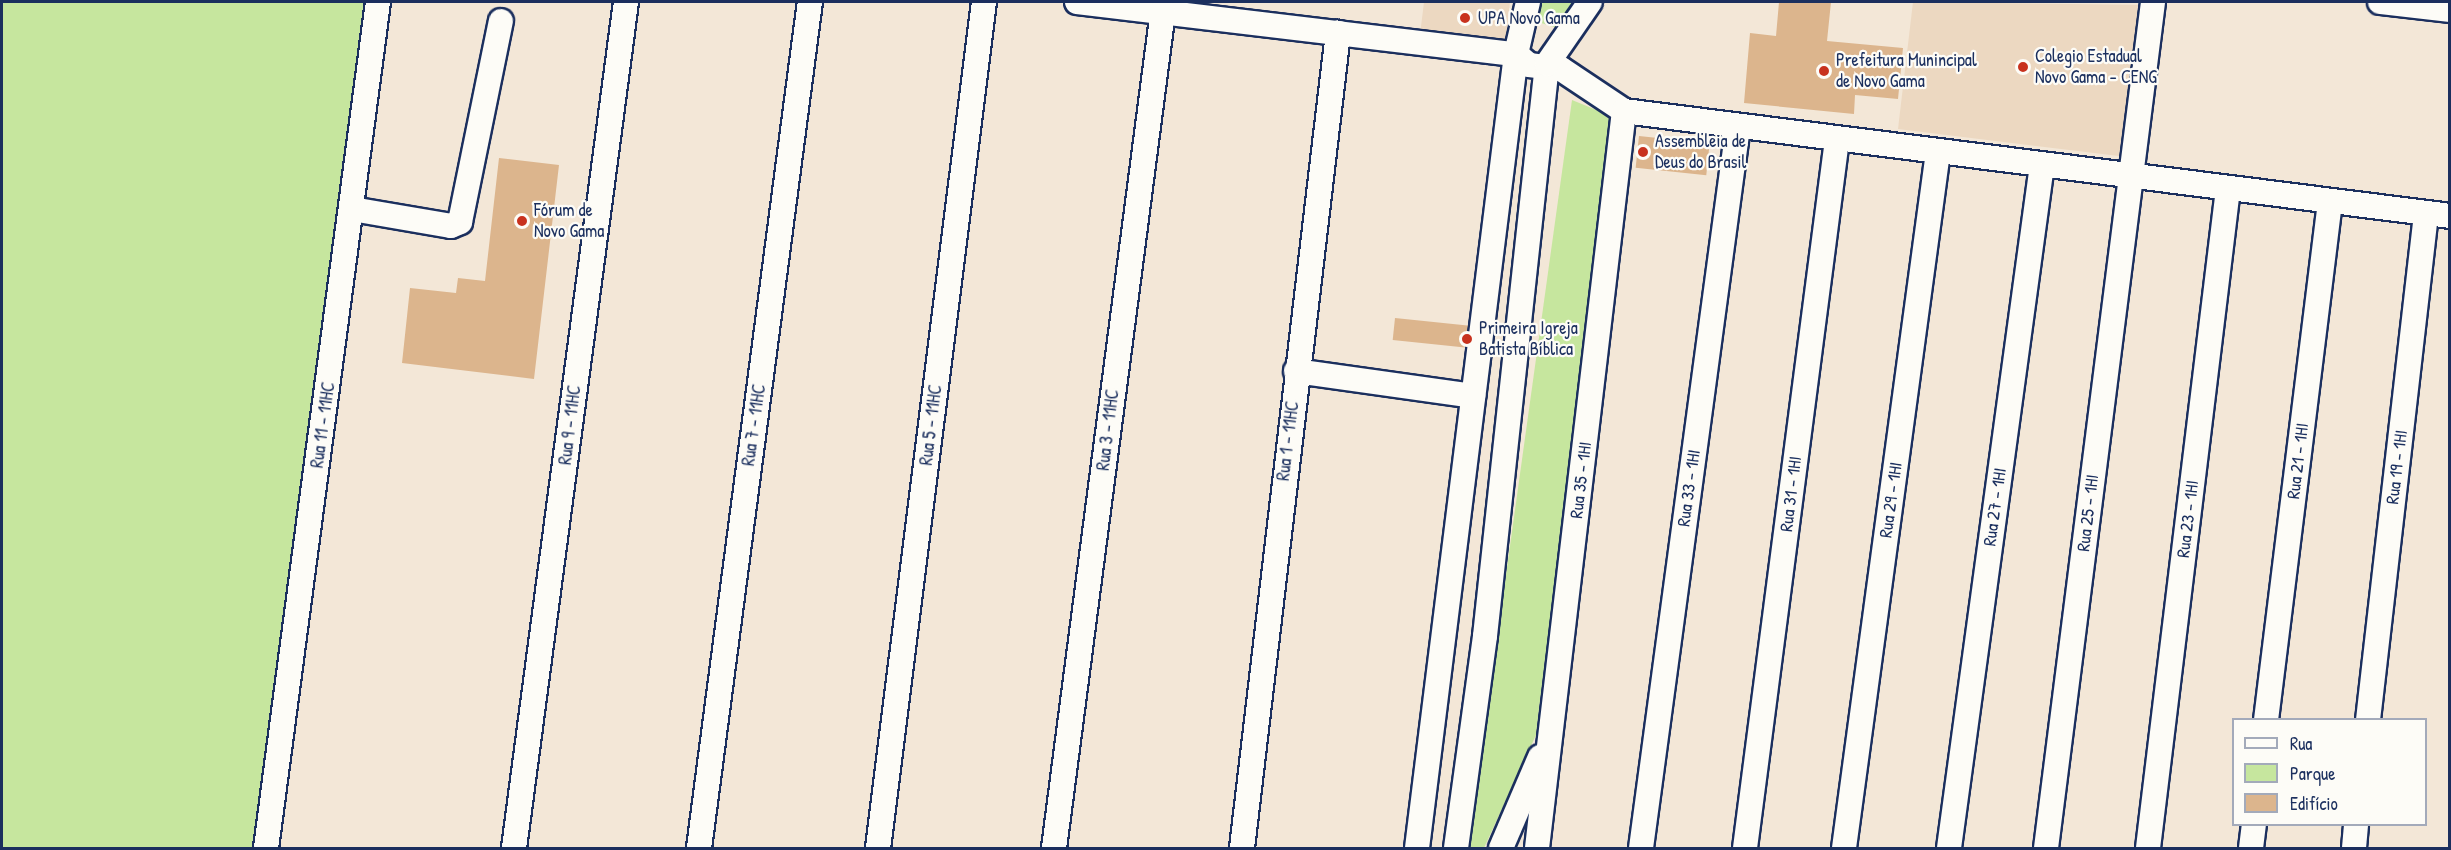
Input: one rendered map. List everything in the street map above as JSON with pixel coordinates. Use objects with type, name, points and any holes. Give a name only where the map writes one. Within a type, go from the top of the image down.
[{"type":"street","name":"Rua 11 - 11HC","points":[[266,849],[378,2]]},
{"type":"street","name":"Rua 9 - 11HC","points":[[514,849],[626,2]]},
{"type":"street","name":"Rua 7 - 11HC","points":[[699,849],[810,2]]},
{"type":"street","name":"Rua 5 - 11HC","points":[[878,849],[984,2]]},
{"type":"street","points":[[1077,2],[1516,54],[1529,65],[1547,64],[1624,111],[2131,178],[2438,215]]},
{"type":"street","points":[[1416,849],[1436,707],[1516,54],[1528,2]]},
{"type":"street","points":[[1456,849],[1472,712],[1483,647],[1547,64],[1590,2]]},
{"type":"street","name":"Rua 25 - 1HI","points":[[2046,849],[2153,2]]},
{"type":"street","points":[[2380,2],[2447,7]]},
{"type":"street","name":"Rua 3 - 11HC","points":[[1054,849],[1162,11]]},
{"type":"street","points":[[352,209],[451,226],[460,222],[501,21]]},
{"type":"street","name":"Rua 1 - 11HC","points":[[1242,849],[1296,371],[1338,33]]},
{"type":"street","name":"Rua 35 - 1HI","points":[[1537,849],[1624,111]]},
{"type":"street","name":"Rua 33 - 1HI","points":[[1641,849],[1737,126]]},
{"type":"street","name":"Rua 31 - 1HI","points":[[1745,849],[1837,140]]},
{"type":"street","name":"Rua 29 - 1HI","points":[[1844,849],[1938,153]]},
{"type":"street","name":"Rua 27 - 1HI","points":[[1949,849],[2042,165]]},
{"type":"street","name":"Rua 23 - 1HI","points":[[2148,849],[2228,189]]},
{"type":"street","name":"Rua 21 - 1HI","points":[[2266,718],[2330,202]]},
{"type":"street","name":"Rua 19 - 1HI","points":[[2368,718],[2438,215]]},
{"type":"street","points":[[1296,371],[1473,396]]},
{"type":"street","points":[[1444,638],[1456,652],[1471,657],[1483,647]]},
{"type":"street","points":[[1436,707],[1448,700],[1472,712]]},
{"type":"street","points":[[1501,849],[1551,730]]},
{"type":"street","points":[[2251,849],[2254,826]]},
{"type":"street","points":[[2354,849],[2356,826]]},
{"type":"shaded area","name":"UPA Novo Gama","points":[[1424,2],[1510,2],[1505,45],[1420,35]]},
{"type":"shaded area","name":"Colegio Estadual Novo Gama - CENG","points":[[1913,2],[2148,5],[2127,157],[1898,129]]},
{"type":"green space","points":[[2,2],[367,2],[275,848],[2,848]]},
{"type":"green space","points":[[1540,2],[1579,2],[1560,29],[1535,21]]},
{"type":"green space","points":[[1572,100],[1611,116],[1536,735],[1484,848],[1468,848]]},
{"type":"building","name":"Prefeitura Munincipal de Novo Gama","points":[[1779,2],[1831,2],[1827,41],[1903,48],[1898,99],[1855,95],[1854,114],[1744,103],[1750,33],[1776,36]]},
{"type":"building","points":[[1639,136],[1710,143],[1706,175],[1636,168]]},
{"type":"building","name":"Fórum de Novo Gama","points":[[499,158],[559,165],[534,379],[402,363],[410,288],[456,293],[458,278],[485,281]]},
{"type":"building","points":[[1395,318],[1475,326],[1472,348],[1393,340]]},
{"type":"place","name":"UPA Novo Gama","points":[[1465,18]]},
{"type":"place","name":"Colegio Estadual Novo Gama - CENG","points":[[2023,67]]},
{"type":"place","name":"Prefeitura Munincipal de Novo Gama","points":[[1824,71]]},
{"type":"place","name":"Assembleia de Deus do Brasil","points":[[1643,152]]},
{"type":"place","name":"Fórum de Novo Gama","points":[[522,221]]},
{"type":"place","name":"Primeira Igreja Batista Bíblica","points":[[1467,339]]}]
